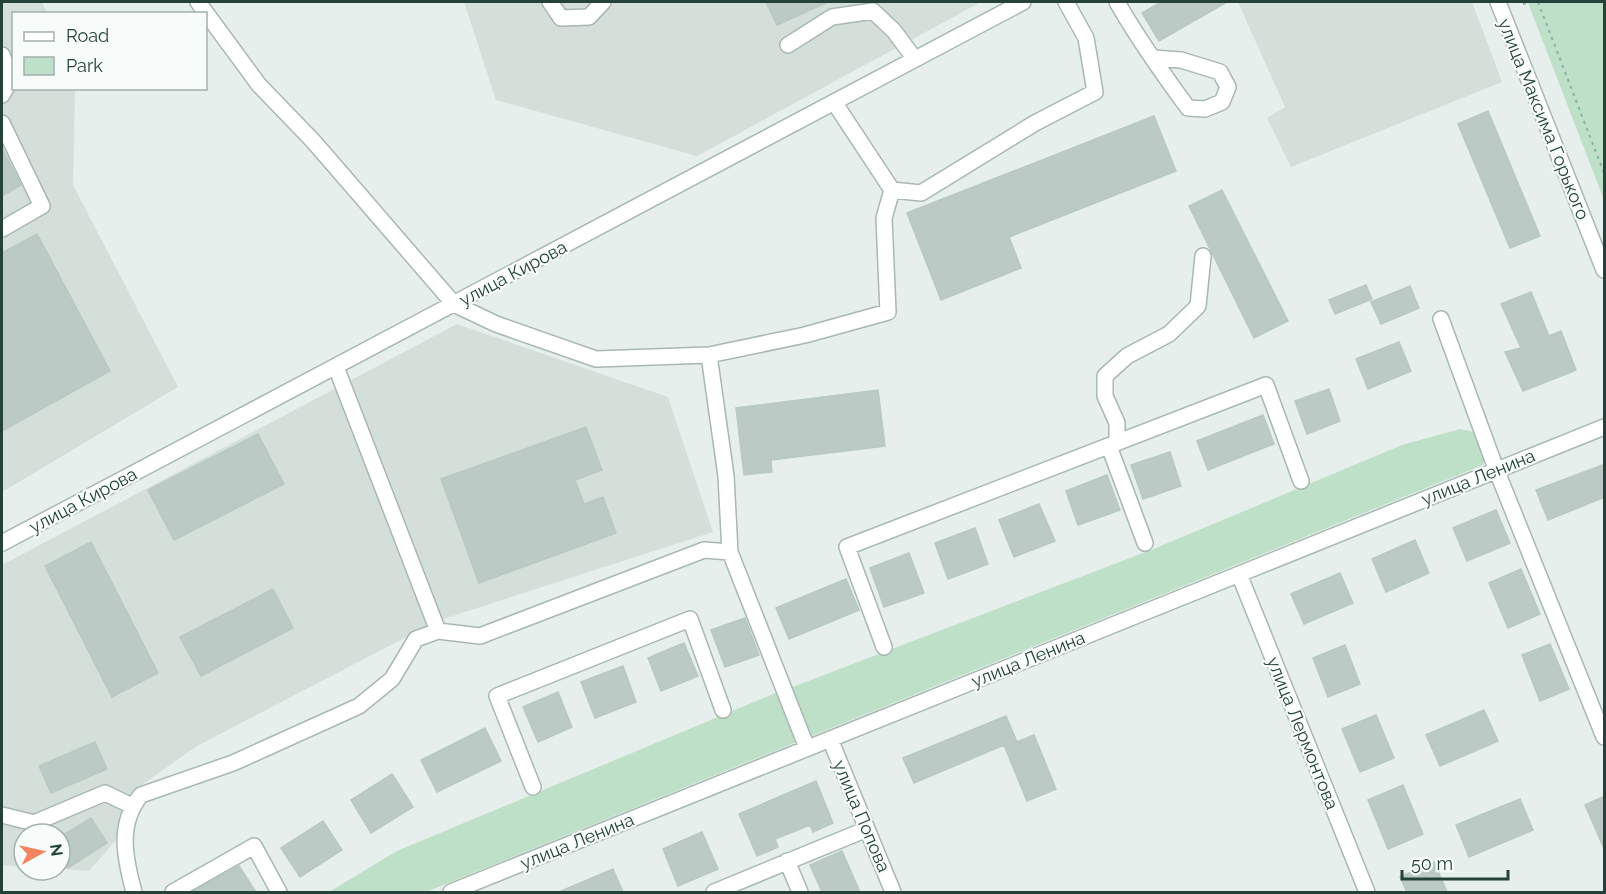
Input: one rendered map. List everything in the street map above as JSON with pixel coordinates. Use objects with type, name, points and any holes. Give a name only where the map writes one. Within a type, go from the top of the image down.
[{"type":"street","points":[[550,2],[561,18],[589,17],[603,2]]},
{"type":"street","name":"улица Кирова","points":[[2,543],[1023,2]]},
{"type":"street","points":[[892,190],[921,193],[1035,123],[1095,92],[1086,38],[1066,2]]},
{"type":"street","points":[[1117,2],[1123,12],[1162,72],[1188,108],[1205,109],[1222,102],[1228,87],[1220,72],[1181,60],[1153,58]]},
{"type":"street","name":"улица Максима Горького","points":[[1498,2],[1605,270]]},
{"type":"street","points":[[788,45],[832,17],[873,10],[894,31],[914,58]]},
{"type":"street","points":[[207,14],[259,85],[314,142],[454,304],[496,324],[596,359],[709,355],[805,335],[888,312],[884,218],[892,190],[834,102]]},
{"type":"street","points":[[2,55],[11,79],[2,95]]},
{"type":"street","points":[[2,123],[42,206],[2,229]]},
{"type":"street","points":[[1145,543],[1113,444],[1117,423],[1105,396],[1105,376],[1127,356],[1169,334],[1198,306],[1203,256]]},
{"type":"street","points":[[1441,319],[1497,469],[1605,737]]},
{"type":"street","points":[[709,355],[726,476],[730,552],[807,748]]},
{"type":"street","points":[[336,367],[438,631]]},
{"type":"street","points":[[884,647],[847,547],[1266,385],[1301,481]]},
{"type":"street","name":"улица Ленина","points":[[451,892],[1605,427]]},
{"type":"street","points":[[134,892],[123,852],[132,807],[141,795],[234,763],[359,706],[392,679],[416,639],[438,631],[480,636],[704,550],[730,552]]},
{"type":"street","name":"улица Лермонтова","points":[[1239,574],[1367,892]]},
{"type":"street","points":[[533,787],[497,696],[690,619],[723,710]]},
{"type":"street","name":"улица Попова","points":[[830,738],[894,892]]},
{"type":"street","points":[[2,814],[34,823],[105,793],[132,807]]},
{"type":"street","points":[[714,892],[867,828]]},
{"type":"street","points":[[173,892],[254,846],[279,892]]},
{"type":"street","points":[[787,861],[800,892]]},
{"type":"path","points":[[1523,4],[1530,2]]},
{"type":"path","points":[[1538,2],[1605,172]]},
{"type":"shaded area","points":[[2,2],[42,2],[47,12],[12,12],[12,90],[75,90],[73,185],[178,387],[2,492]]},
{"type":"shaded area","points":[[464,2],[981,2],[697,156],[496,100]]},
{"type":"shaded area","points":[[1238,2],[1472,2],[1502,82],[1291,167],[1267,118],[1285,107]]},
{"type":"shaded area","points":[[457,324],[668,397],[713,532],[437,621],[197,746],[133,791],[118,838],[89,871],[72,870],[72,822],[12,822],[12,866],[2,865],[2,565]]},
{"type":"green space","points":[[1528,2],[1604,2],[1604,200],[1530,8]]},
{"type":"green space","points":[[1460,429],[1474,432],[1485,458],[1483,465],[809,737],[790,688],[1151,550],[1402,445]]},
{"type":"green space","points":[[778,692],[799,741],[426,892],[329,892],[397,851]]},
{"type":"building","points":[[766,2],[828,2],[777,25]]},
{"type":"building","points":[[1161,2],[1227,2],[1159,41],[1142,13]]},
{"type":"building","points":[[1488,111],[1540,236],[1510,248],[1458,124]]},
{"type":"building","points":[[1154,116],[1176,171],[1009,237],[1021,268],[941,300],[907,213]]},
{"type":"building","points":[[2,148],[21,185],[2,196]]},
{"type":"building","points":[[1222,190],[1288,321],[1254,338],[1189,206]]},
{"type":"building","points":[[37,234],[110,371],[2,431],[2,253]]},
{"type":"building","points":[[1366,285],[1372,299],[1335,314],[1329,300]]},
{"type":"building","points":[[1410,286],[1419,308],[1381,324],[1371,302]]},
{"type":"building","points":[[1531,292],[1549,336],[1561,331],[1576,370],[1523,391],[1505,352],[1521,348],[1501,304]]},
{"type":"building","points":[[1399,342],[1411,371],[1368,389],[1356,359]]},
{"type":"building","points":[[1329,389],[1340,421],[1307,434],[1295,401]]},
{"type":"building","points":[[878,390],[885,446],[771,460],[772,472],[744,475],[736,408]]},
{"type":"building","points":[[1263,415],[1274,444],[1208,470],[1197,441]]},
{"type":"building","points":[[586,427],[602,470],[575,480],[584,504],[603,497],[616,533],[479,583],[441,479]]},
{"type":"building","points":[[258,434],[284,484],[174,540],[148,490]]},
{"type":"building","points":[[1170,452],[1181,486],[1143,499],[1131,465]]},
{"type":"building","points":[[1605,464],[1605,497],[1548,520],[1536,490]]},
{"type":"building","points":[[1107,475],[1120,510],[1078,525],[1066,491]]},
{"type":"building","points":[[1039,504],[1055,541],[1014,557],[999,520]]},
{"type":"building","points":[[1496,510],[1510,543],[1467,561],[1453,528]]},
{"type":"building","points":[[975,528],[988,564],[948,579],[935,543]]},
{"type":"building","points":[[1415,540],[1429,573],[1386,592],[1372,559]]},
{"type":"building","points":[[91,542],[158,673],[112,697],[45,566]]},
{"type":"building","points":[[909,553],[924,593],[884,607],[870,568]]},
{"type":"building","points":[[1521,569],[1540,614],[1508,628],[1489,583]]},
{"type":"building","points":[[1340,573],[1353,603],[1304,624],[1291,594]]},
{"type":"building","points":[[846,579],[859,610],[789,639],[776,608]]},
{"type":"building","points":[[273,589],[293,628],[201,676],[180,637]]},
{"type":"building","points":[[745,618],[759,655],[725,667],[711,630]]},
{"type":"building","points":[[684,643],[698,676],[661,691],[648,658]]},
{"type":"building","points":[[1550,644],[1569,689],[1540,701],[1522,655]]},
{"type":"building","points":[[1345,645],[1360,684],[1328,697],[1313,658]]},
{"type":"building","points":[[623,666],[636,702],[595,718],[581,682]]},
{"type":"building","points":[[558,692],[572,727],[538,742],[523,707]]},
{"type":"building","points":[[1484,710],[1498,741],[1440,766],[1426,735]]},
{"type":"building","points":[[1376,715],[1394,758],[1360,772],[1342,729]]},
{"type":"building","points":[[1006,716],[1017,742],[1034,735],[1056,789],[1027,801],[1004,745],[914,783],[903,758]]},
{"type":"building","points":[[485,728],[501,761],[437,792],[421,760]]},
{"type":"building","points":[[95,742],[107,769],[51,793],[39,766]]},
{"type":"building","points":[[392,774],[413,807],[371,833],[351,800]]},
{"type":"building","points":[[816,781],[833,823],[813,832],[810,825],[775,839],[778,847],[757,856],[739,814]]},
{"type":"building","points":[[1403,785],[1423,834],[1388,849],[1368,800]]},
{"type":"building","points":[[1605,796],[1605,851],[1585,805]]},
{"type":"building","points":[[1520,799],[1533,830],[1469,857],[1456,825]]},
{"type":"building","points":[[91,818],[107,843],[72,865],[72,830]]},
{"type":"building","points":[[323,821],[342,850],[300,877],[281,848]]},
{"type":"building","points":[[702,832],[718,869],[678,886],[663,849]]},
{"type":"building","points":[[842,851],[860,892],[822,892],[810,865]]},
{"type":"building","points":[[1434,862],[1447,892],[1407,892],[1400,877]]},
{"type":"building","points":[[239,866],[256,892],[192,892],[198,889]]},
{"type":"building","points":[[613,869],[623,892],[559,892]]}]
